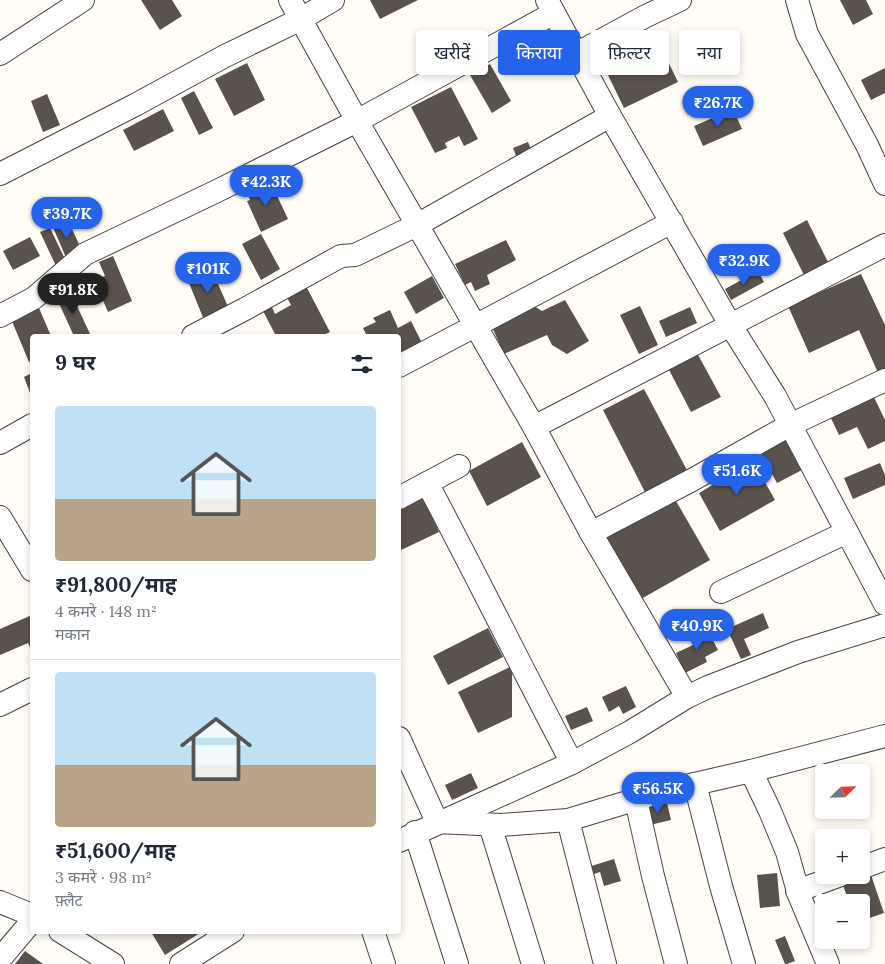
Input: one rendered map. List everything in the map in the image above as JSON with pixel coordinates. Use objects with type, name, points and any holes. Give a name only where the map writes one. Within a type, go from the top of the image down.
[{"type":"street","points":[[0,54],[83,0]]},
{"type":"street","points":[[0,174],[135,105],[225,56],[295,10],[333,0]]},
{"type":"street","points":[[580,52],[680,0]]},
{"type":"street","points":[[797,0],[808,34],[867,145],[885,184]]},
{"type":"street","points":[[0,316],[34,298],[85,254],[226,187],[356,122],[551,6],[564,30]]},
{"type":"street","points":[[295,10],[356,122],[534,427],[591,534],[687,697]]},
{"type":"street","points":[[580,61],[731,326],[775,396],[885,604]]},
{"type":"street","points":[[196,334],[246,309],[341,256],[355,255],[417,225],[610,116]]},
{"type":"street","points":[[401,365],[672,222]]},
{"type":"street","points":[[534,427],[885,245]]},
{"type":"street","points":[[591,534],[790,425],[885,380]]},
{"type":"street","points":[[0,444],[30,426]]},
{"type":"street","points":[[401,497],[459,466]]},
{"type":"street","points":[[427,483],[474,570],[529,683],[572,763]]},
{"type":"street","points":[[0,517],[30,567]]},
{"type":"street","points":[[721,592],[847,532]]},
{"type":"street","points":[[458,964],[407,836],[572,763],[630,732],[687,697],[798,652],[885,625]]},
{"type":"street","points":[[0,705],[30,691]]},
{"type":"street","points":[[437,822],[500,825],[568,820],[696,784],[885,736]]},
{"type":"street","points":[[401,742],[437,822]]},
{"type":"street","points":[[751,771],[787,852],[798,891],[828,964]]},
{"type":"street","points":[[696,784],[721,886],[744,964]]},
{"type":"street","points":[[636,800],[676,964]]},
{"type":"street","points":[[568,820],[605,964]]},
{"type":"street","points":[[490,825],[533,964]]},
{"type":"street","points":[[798,891],[817,884]]},
{"type":"street","points":[[0,902],[30,914]]},
{"type":"street","points":[[0,959],[30,923]]},
{"type":"street","points":[[65,934],[114,964]]},
{"type":"street","points":[[181,964],[228,934]]},
{"type":"street","points":[[373,934],[384,964]]},
{"type":"building","points":[[141,0],[172,0],[182,16],[160,30]]},
{"type":"building","points":[[370,0],[418,0],[380,19]]},
{"type":"building","points":[[840,0],[866,0],[873,14],[853,25]]},
{"type":"building","points":[[247,63],[265,100],[234,116],[215,79]]},
{"type":"building","points":[[490,64],[511,101],[492,113],[470,75],[488,75],[488,65]]},
{"type":"building","points":[[669,64],[678,82],[624,108],[608,75],[669,75]]},
{"type":"building","points":[[885,68],[885,93],[871,100],[861,80]]},
{"type":"building","points":[[451,87],[478,139],[464,146],[459,136],[445,143],[447,148],[435,153],[411,107]]},
{"type":"building","points":[[194,91],[213,128],[199,135],[181,98]]},
{"type":"building","points":[[47,94],[60,125],[43,132],[31,101]]},
{"type":"building","points":[[163,109],[174,131],[134,151],[123,130]]},
{"type":"building","points":[[733,109],[742,129],[703,146],[694,126]]},
{"type":"building","points":[[528,142],[532,152],[517,158],[513,148]]},
{"type":"building","points":[[257,185],[260,191],[272,185],[288,219],[261,232],[247,201],[250,200],[246,190]]},
{"type":"building","points":[[67,218],[83,253],[67,260],[52,225]]},
{"type":"building","points":[[807,220],[830,266],[806,279],[783,233]]},
{"type":"building","points":[[50,228],[66,261],[56,266],[40,232]]},
{"type":"building","points":[[261,234],[280,269],[261,280],[242,244]]},
{"type":"building","points":[[30,237],[40,256],[13,270],[3,251]]},
{"type":"building","points":[[506,240],[516,260],[487,275],[490,284],[475,291],[471,282],[465,285],[455,264]]},
{"type":"building","points":[[113,256],[132,301],[108,312],[94,280],[105,276],[99,262]]},
{"type":"building","points":[[211,268],[229,309],[204,320],[187,278]]},
{"type":"building","points":[[758,271],[764,282],[731,300],[725,289]]},
{"type":"building","points":[[861,274],[885,325],[885,372],[879,375],[859,330],[809,353],[788,306]]},
{"type":"building","points":[[432,276],[444,298],[416,314],[404,292]]},
{"type":"building","points":[[306,286],[330,332],[326,334],[275,334],[262,309],[271,305],[275,314],[291,305],[286,296]]},
{"type":"building","points":[[70,291],[90,334],[73,334],[56,297]]},
{"type":"building","points":[[565,300],[589,341],[567,354],[552,345],[547,335],[504,354],[492,327],[534,306],[542,311]]},
{"type":"building","points":[[640,306],[658,345],[639,354],[620,315]]},
{"type":"building","points":[[690,307],[697,323],[666,337],[659,321]]},
{"type":"building","points":[[39,308],[50,334],[30,334],[30,362],[29,362],[11,319]]},
{"type":"building","points":[[390,310],[398,328],[411,321],[422,343],[401,353],[401,334],[366,334],[363,328],[376,322],[373,318]]},
{"type":"building","points":[[696,351],[721,397],[691,412],[667,366]]},
{"type":"building","points":[[30,374],[30,393],[24,377]]},
{"type":"building","points":[[644,389],[689,474],[647,496],[603,410]]},
{"type":"building","points":[[871,391],[885,420],[885,441],[868,449],[857,427],[839,435],[828,412]]},
{"type":"building","points":[[784,437],[802,470],[777,483],[759,450]]},
{"type":"building","points":[[522,442],[541,477],[487,506],[469,471]]},
{"type":"building","points":[[753,461],[775,500],[720,531],[699,493]]},
{"type":"building","points":[[880,463],[885,475],[885,485],[853,499],[844,478]]},
{"type":"building","points":[[421,493],[439,532],[401,550],[401,502]]},
{"type":"building","points":[[672,494],[710,560],[641,599],[604,533]]},
{"type":"building","points":[[763,613],[769,628],[744,639],[751,655],[741,659],[727,629]]},
{"type":"building","points":[[30,616],[30,648],[28,643],[0,655],[0,629]]},
{"type":"building","points":[[488,628],[503,657],[448,685],[433,656]]},
{"type":"building","points":[[707,629],[718,650],[705,657],[707,662],[685,673],[676,653],[693,645],[690,637]]},
{"type":"building","points":[[512,666],[512,717],[478,733],[458,692]]},
{"type":"building","points":[[626,686],[636,707],[623,714],[619,706],[609,712],[602,697]]},
{"type":"building","points":[[587,707],[593,721],[571,730],[565,716]]},
{"type":"building","points":[[471,773],[478,788],[452,800],[445,785]]},
{"type":"building","points":[[667,803],[671,820],[650,825],[646,808]]},
{"type":"building","points":[[614,859],[621,881],[604,886],[600,872],[591,875],[588,867]]},
{"type":"building","points":[[777,873],[780,906],[760,908],[757,875]]},
{"type":"building","points":[[870,875],[884,913],[870,918],[870,894],[846,894],[843,885],[870,884]]},
{"type":"building","points":[[152,934],[198,934],[165,955]]},
{"type":"building","points":[[785,936],[795,961],[787,964],[785,964],[775,940]]},
{"type":"building","points":[[25,951],[43,964],[15,964]]}]
